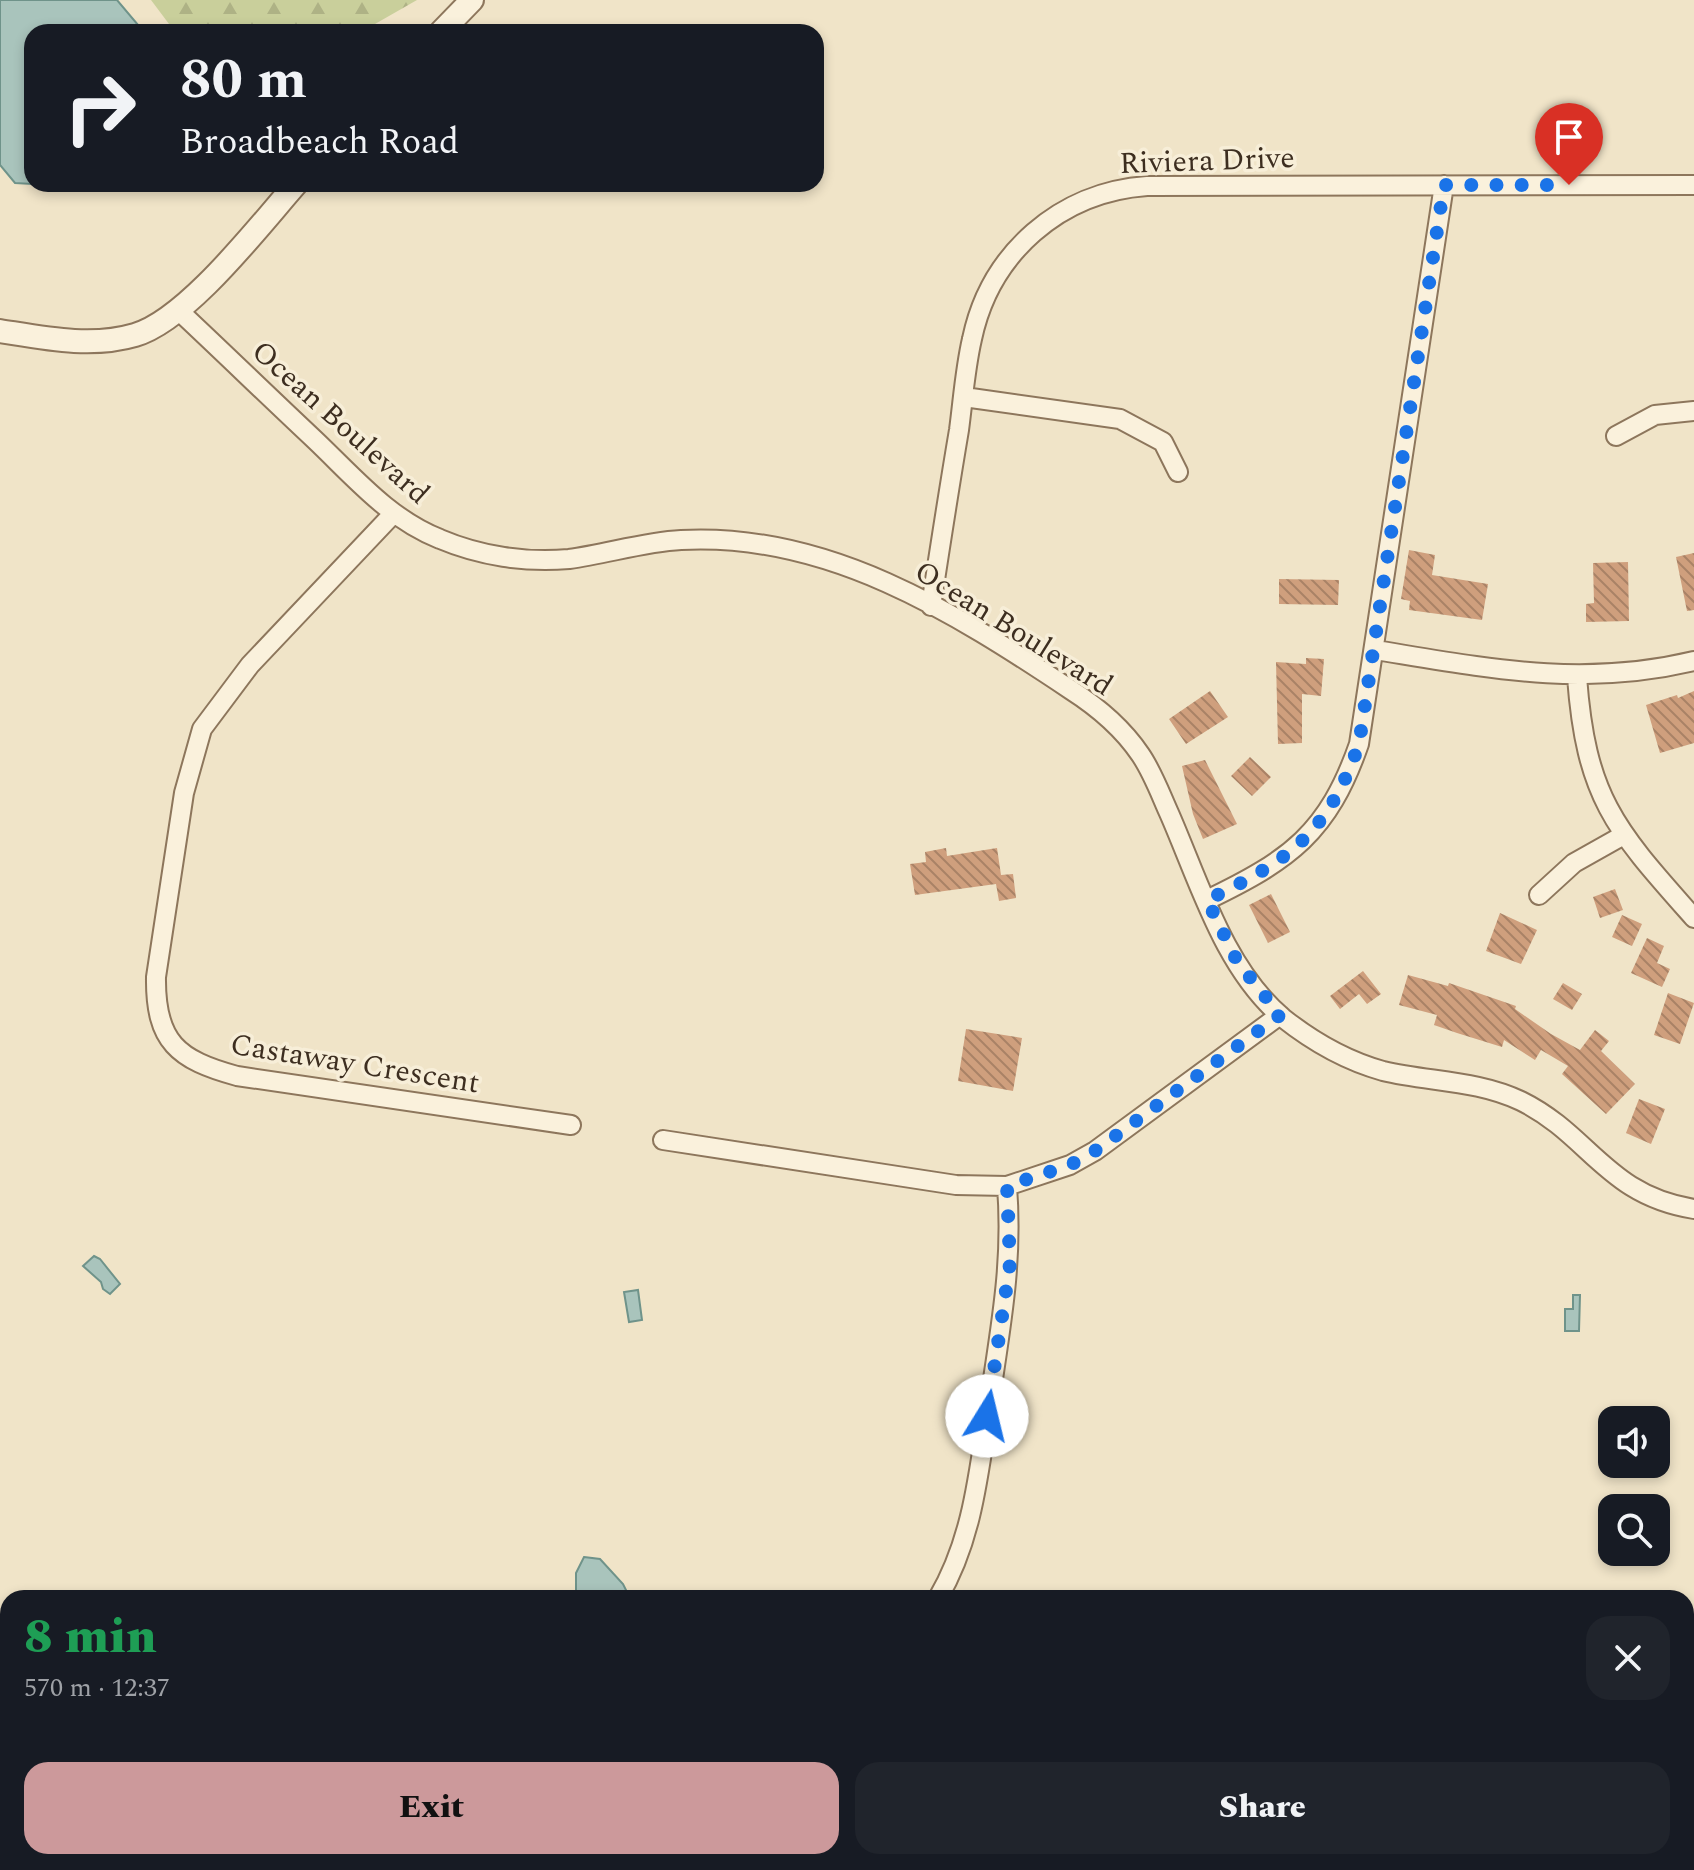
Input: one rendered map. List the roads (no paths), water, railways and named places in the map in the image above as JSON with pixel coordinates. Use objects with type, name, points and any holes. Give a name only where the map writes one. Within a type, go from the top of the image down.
[{"type":"street","points":[[449,24],[472,0]]},
{"type":"street","points":[[1207,900],[1272,867],[1309,836],[1341,790],[1359,744],[1444,185]]},
{"type":"street","name":"Riviera Drive","points":[[931,606],[974,329],[994,280],[1022,243],[1040,226],[1089,197],[1121,188],[1147,186],[1694,185]]},
{"type":"street","points":[[0,331],[54,340],[115,339],[158,326],[178,310],[289,192]]},
{"type":"street","name":"Ocean Boulevard","points":[[178,310],[393,514],[414,528],[472,551],[539,560],[572,558],[679,540],[750,543],[795,550],[866,571],[931,606],[1072,690],[1132,743],[1152,775],[1237,961],[1280,1015],[1323,1045],[1379,1070],[1470,1084],[1523,1102],[1563,1129],[1613,1177],[1652,1198],[1694,1209]]},
{"type":"street","points":[[964,397],[1120,419],[1163,442],[1178,472]]},
{"type":"street","points":[[1616,436],[1655,415],[1694,411]]},
{"type":"street","name":"Castaway Crescent","points":[[393,514],[250,665],[202,729],[184,793],[156,977],[156,1005],[163,1030],[177,1051],[200,1066],[237,1076],[571,1125]]},
{"type":"street","points":[[1375,650],[1505,672],[1577,677],[1647,671],[1694,661]]},
{"type":"street","points":[[1577,677],[1580,726],[1588,762],[1601,797],[1622,836],[1694,918]]},
{"type":"street","points":[[1539,895],[1574,863],[1622,836]]},
{"type":"street","points":[[663,1140],[956,1185],[1007,1186],[1070,1165],[1095,1151],[1280,1015]]},
{"type":"street","points":[[942,1590],[959,1557],[970,1522],[978,1476],[1010,1264],[1007,1186]]},
{"type":"water","points":[[0,0],[117,0],[137,24],[24,24],[24,184],[15,183],[0,165]]},
{"type":"water","points":[[94,1256],[120,1284],[110,1294],[83,1266]]},
{"type":"water","points":[[638,1290],[642,1320],[629,1322],[624,1292]]},
{"type":"water","points":[[1573,1295],[1580,1295],[1579,1331],[1565,1331],[1565,1309],[1573,1309]]},
{"type":"water","points":[[584,1557],[600,1559],[626,1590],[576,1590],[576,1573]]}]
